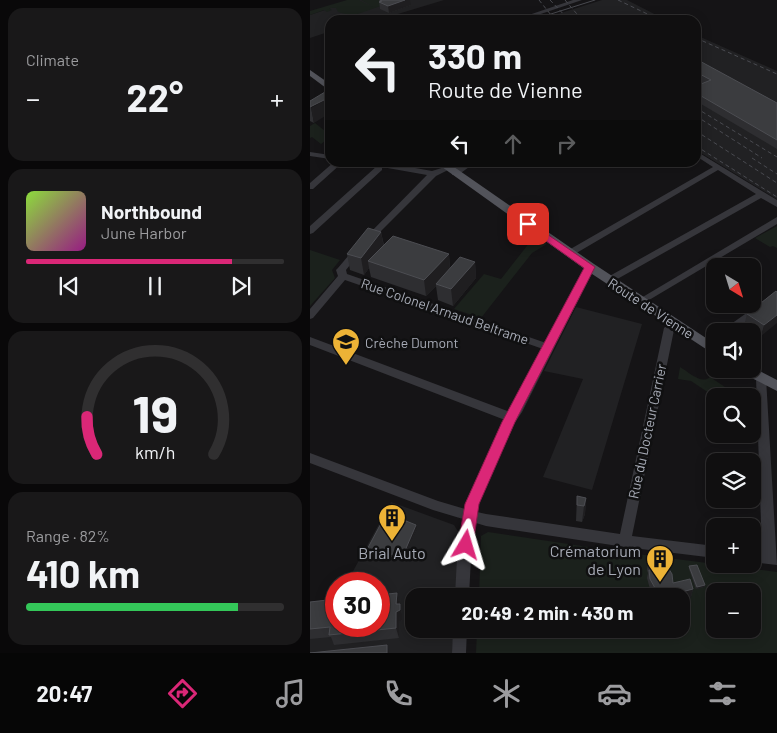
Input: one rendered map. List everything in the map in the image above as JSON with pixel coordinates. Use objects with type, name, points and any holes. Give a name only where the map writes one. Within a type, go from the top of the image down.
[{"type":"main road","points":[[311,75],[325,89]]},
{"type":"main road","name":"Route de Vienne","points":[[447,168],[674,324],[706,342]]},
{"type":"main road","points":[[761,378],[777,386]]},
{"type":"street","points":[[532,15],[579,0]]},
{"type":"street","points":[[310,154],[325,156]]},
{"type":"street","points":[[701,156],[777,204]]},
{"type":"street","points":[[310,187],[333,167]]},
{"type":"street","points":[[394,167],[433,174]]},
{"type":"street","points":[[570,253],[718,167]]},
{"type":"street","points":[[310,231],[379,168]]},
{"type":"street","points":[[310,316],[342,276],[341,270],[350,257],[433,174],[447,168]]},
{"type":"street","points":[[609,280],[762,194]]},
{"type":"street","points":[[641,301],[777,220]]},
{"type":"street","points":[[463,588],[469,516],[472,504],[512,418],[590,267]]},
{"type":"street","name":"Rue Colonel Arnaud Beltrame","points":[[342,276],[548,347]]},
{"type":"street","points":[[738,323],[765,302]]},
{"type":"street","name":"Rue du Docteur Carrier","points":[[625,541],[669,328],[674,324]]},
{"type":"street","points":[[310,341],[512,418]]},
{"type":"street","points":[[761,378],[773,559]]},
{"type":"street","points":[[310,458],[437,506],[486,520],[706,551]]},
{"type":"street","points":[[459,653],[460,638]]},
{"type":"shaded area","points":[[347,0],[359,0],[373,7],[361,0],[398,0],[355,15],[338,12],[336,8],[329,8],[332,10],[327,12],[324,10],[310,15],[310,11]]},
{"type":"shaded area","points":[[354,0],[444,0],[394,15],[325,15],[325,33],[310,38],[310,15]]},
{"type":"shaded area","points":[[602,0],[627,0],[656,15],[555,15]]},
{"type":"shaded area","points":[[701,37],[777,71],[777,199],[701,153]]},
{"type":"shaded area","points":[[315,123],[325,131],[325,141],[321,144],[312,137],[310,138],[310,126]]},
{"type":"shaded area","points":[[777,226],[777,248],[770,247],[755,238]]},
{"type":"shaded area","points":[[537,238],[547,244],[532,253],[481,318],[454,309],[484,274],[501,279],[530,242]]},
{"type":"shaded area","points":[[310,250],[340,260],[332,270],[335,278],[310,306]]},
{"type":"shaded area","points":[[576,307],[642,324],[592,490],[543,477],[583,379],[544,371]]},
{"type":"shaded area","points":[[680,367],[699,379],[712,378],[725,387],[706,388],[706,391],[691,381],[678,379]]},
{"type":"shaded area","points":[[391,502],[454,525],[459,533],[456,588],[405,588],[405,638],[453,638],[452,653],[310,653],[310,602],[325,616],[325,637],[390,637],[390,572],[353,572]]},
{"type":"shaded area","points":[[488,532],[706,563],[706,573],[761,573],[761,570],[777,572],[777,653],[476,653],[477,638],[690,638],[690,588],[479,588],[481,536]]},
{"type":"building","points":[[380,0],[405,0],[388,6],[379,2],[382,1]]},
{"type":"building","points":[[701,62],[777,103],[777,140],[701,96],[701,84],[711,80],[701,75]]},
{"type":"building","points":[[325,92],[325,100],[310,107],[310,101]]},
{"type":"building","points":[[368,228],[381,232],[361,258],[347,254]]},
{"type":"building","points":[[393,236],[449,254],[424,280],[368,261]]},
{"type":"building","points":[[460,257],[475,262],[451,289],[436,284]]},
{"type":"building","points":[[777,292],[777,315],[764,325],[747,314],[761,313],[761,303]]},
{"type":"building","points":[[577,496],[586,498],[584,506],[577,505]]},
{"type":"building","name":"Brial Auto","points":[[385,516],[401,519],[416,525],[404,553],[363,557]]},
{"type":"building","points":[[662,559],[665,567],[667,566],[672,574],[673,583],[690,579],[693,589],[655,588],[650,579],[649,570],[651,570],[648,562]]},
{"type":"building","points":[[697,565],[705,585],[697,587],[689,566]]},
{"type":"building","points":[[397,593],[396,604],[400,604],[400,610],[396,612],[396,628],[390,629],[390,594]]},
{"type":"building","points":[[325,600],[325,628],[310,629],[310,602]]},
{"type":"building","points":[[387,645],[387,653],[310,653]]},
{"type":"tram line","points":[[548,15],[595,0]]},
{"type":"railway","points":[[539,0],[551,15]]},
{"type":"railway","points":[[550,0],[564,15]]},
{"type":"railway","points":[[565,0],[578,15]]},
{"type":"railway","points":[[618,0],[650,15]]},
{"type":"railway","points":[[701,40],[777,74]]},
{"type":"railway","points":[[701,111],[777,157]]},
{"type":"railway","points":[[701,119],[762,158]]},
{"type":"railway","points":[[701,134],[777,183]]},
{"type":"railway","points":[[701,149],[777,197]]},
{"type":"railway","points":[[752,158],[777,174]]},
{"type":"place","name":"Crèche Dumont","points":[[346,366]]},
{"type":"place","name":"Brial Auto","points":[[392,542]]},
{"type":"place","name":"Crématorium de Lyon","points":[[660,583]]},
{"type":"route","points":[[466,545],[472,504],[509,422],[516,412],[536,369],[590,267],[528,224]]}]
